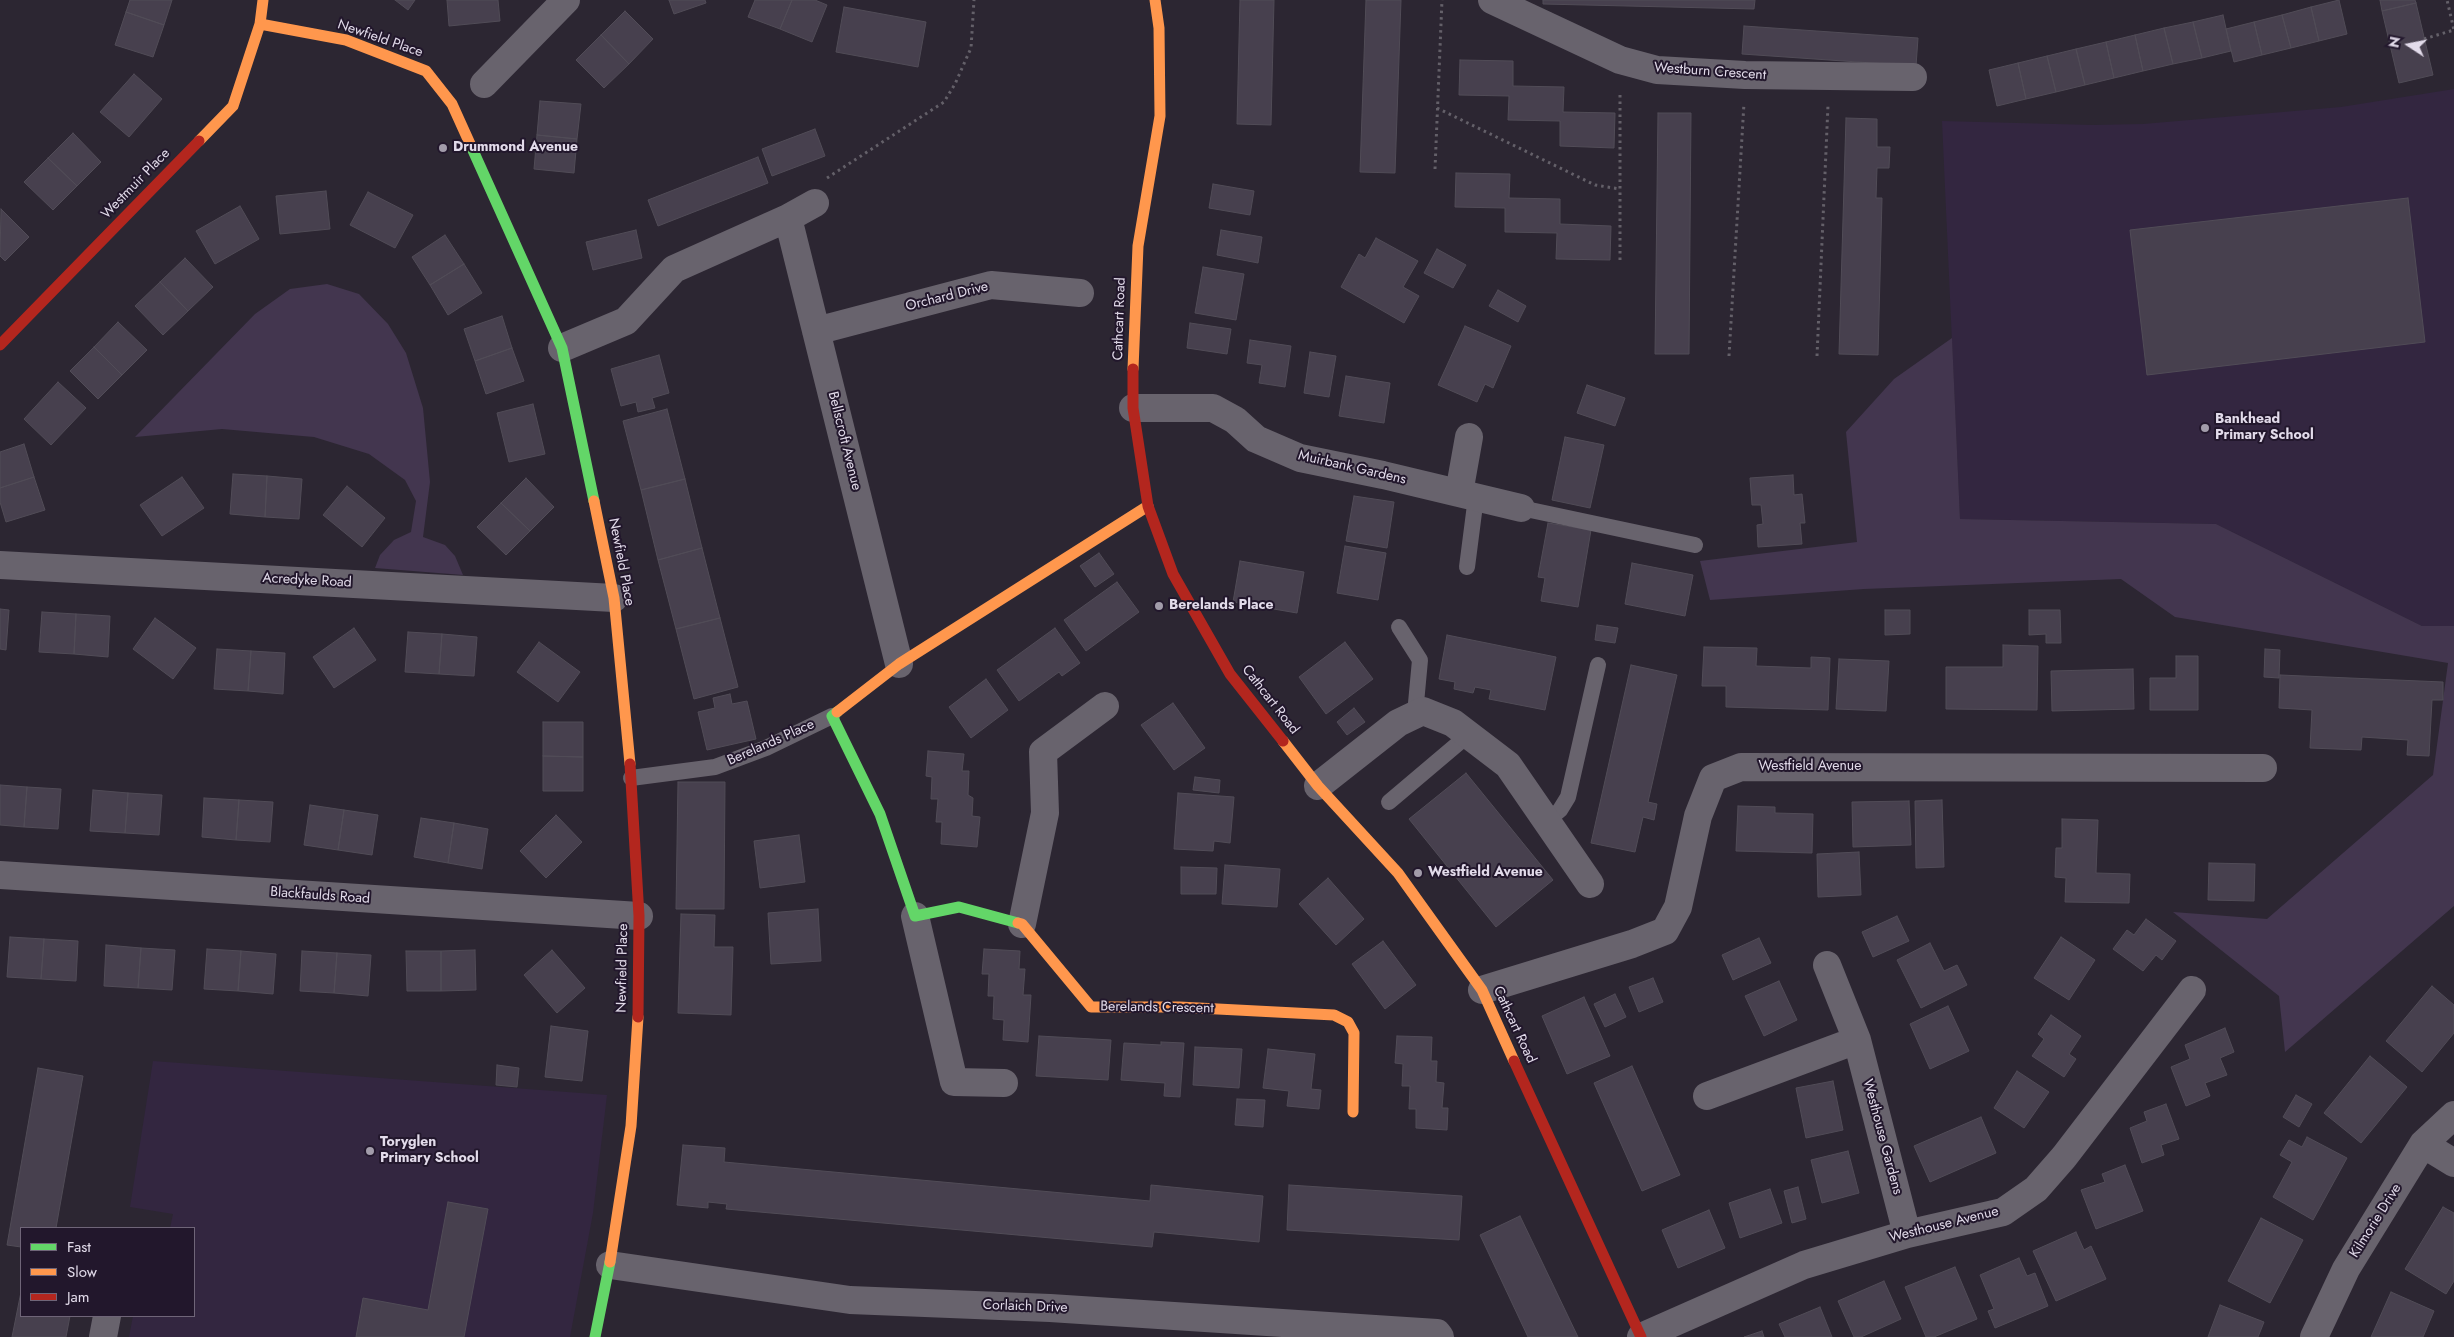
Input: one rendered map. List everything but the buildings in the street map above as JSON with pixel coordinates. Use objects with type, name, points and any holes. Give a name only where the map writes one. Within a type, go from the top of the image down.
[{"type":"street","name":"Westmuir Place","points":[[0,345],[233,106],[260,24],[263,0]]},
{"type":"street","points":[[484,84],[566,0]]},
{"type":"street","name":"Cathcart Road","points":[[1155,0],[1159,28],[1160,116],[1138,246],[1134,328],[1133,408],[1148,506],[1173,574],[1230,674],[1318,786],[1398,872],[1482,990],[1641,1337]]},
{"type":"street","name":"Westburn Crescent","points":[[1492,0],[1620,60],[1657,70],[1745,75],[1913,78]]},
{"type":"street","name":"Newfield Place","points":[[260,24],[346,40],[426,71],[452,104],[562,348],[614,598],[630,778],[639,916],[638,1028],[631,1126],[610,1265],[595,1337]]},
{"type":"street","points":[[562,348],[626,321],[674,269],[788,218],[815,203]]},
{"type":"street","name":"Bellscroft Avenue","points":[[788,218],[899,664]]},
{"type":"street","name":"Orchard Drive","points":[[816,331],[991,285],[1080,292]]},
{"type":"street","name":"Muirbank Gardens","points":[[1133,408],[1213,408],[1235,420],[1256,438],[1300,458],[1383,475],[1521,508]]},
{"type":"street","points":[[1468,495],[1469,437]]},
{"type":"street","name":"Berelands Place","points":[[832,716],[899,664],[1148,506]]},
{"type":"street","name":"Acredyke Road","points":[[0,565],[614,598]]},
{"type":"street","points":[[915,916],[959,907],[1022,924],[1045,813],[1043,752],[1105,706]]},
{"type":"street","points":[[1318,786],[1398,723],[1415,714],[1424,712],[1453,723],[1467,736],[1508,765],[1590,884]]},
{"type":"street","points":[[832,716],[880,814],[915,916],[954,1082],[1004,1083]]},
{"type":"street","name":"Westfield Avenue","points":[[1482,990],[1632,944],[1665,931],[1678,907],[1698,816],[1713,778],[1741,768],[2263,768]]},
{"type":"street","name":"Blackfaulds Road","points":[[0,876],[639,916]]},
{"type":"street","name":"Berelands Crescent","points":[[1022,924],[1091,1007],[1179,1007],[1334,1015],[1348,1022],[1354,1033],[1353,1112]]},
{"type":"street","name":"Westhouse Gardens","points":[[1827,965],[1857,1040],[1907,1234]]},
{"type":"street","name":"Westhouse Avenue","points":[[1641,1337],[1804,1265],[1907,1234],[2003,1212],[2036,1188],[2064,1157],[2192,990]]},
{"type":"street","points":[[1707,1096],[1857,1040]]},
{"type":"street","name":"Kilmorie Drive","points":[[2314,1337],[2346,1269],[2424,1144],[2454,1115]]},
{"type":"street","points":[[2424,1144],[2454,1164]]},
{"type":"street","name":"Corlaich Drive","points":[[610,1265],[850,1300],[1050,1308],[1437,1332],[1440,1337]]},
{"type":"street","points":[[103,1337],[107,1317]]},
{"type":"lane","points":[[1467,567],[1468,495]]},
{"type":"lane","points":[[1521,508],[1695,545]]},
{"type":"lane","points":[[1399,627],[1420,660],[1415,714]]},
{"type":"lane","points":[[1547,821],[1560,810],[1568,797],[1598,665]]},
{"type":"lane","name":"Berelands Place","points":[[630,778],[715,768],[766,748],[832,716]]},
{"type":"lane","points":[[1389,802],[1467,736]]},
{"type":"path","points":[[815,203],[823,181],[944,102],[955,84],[971,48],[974,0]]},
{"type":"path","points":[[1435,169],[1442,0]]},
{"type":"path","points":[[2424,39],[2454,30],[2447,0]]},
{"type":"path","points":[[1620,60],[1620,260]]},
{"type":"path","points":[[1728,356],[1745,75]]},
{"type":"path","points":[[1817,356],[1829,76]]},
{"type":"path","points":[[1437,108],[1595,185],[1620,189]]},
{"type":"shaded area","name":"Bankhead Primary School","points":[[2454,89],[2454,626],[2422,626],[2216,524],[1960,519],[1942,121],[2093,125],[2143,124],[2341,107]]},
{"type":"shaded area","points":[[327,284],[359,294],[388,324],[406,353],[423,408],[430,482],[423,537],[445,545],[455,556],[463,575],[375,568],[380,555],[394,540],[411,532],[416,501],[405,480],[369,454],[314,437],[222,429],[135,437],[255,314],[290,289]]},
{"type":"shaded area","points":[[1952,338],[1960,519],[2216,524],[2422,626],[2454,626],[2454,906],[2285,1052],[2279,996],[2173,912],[2267,919],[2433,775],[2448,663],[2175,617],[2121,579],[1864,589],[1710,600],[1700,561],[1857,542],[1846,432],[1894,379]]},
{"type":"shaded area","name":"Toryglen Primary School","points":[[153,1061],[607,1095],[593,1213],[570,1337],[129,1337],[133,1317],[195,1317],[195,1227],[170,1227],[173,1214],[130,1207]]},
{"type":"traffic: fast","points":[[471,146],[562,348],[594,501]]},
{"type":"traffic: fast","points":[[837,712],[832,716],[880,814],[915,916],[959,907],[1018,923]]},
{"type":"traffic: fast","points":[[595,1337],[610,1262]]},
{"type":"traffic: slow","points":[[199,141],[233,106],[260,24],[263,0]]},
{"type":"traffic: slow","points":[[1133,369],[1138,246],[1160,116],[1159,28],[1155,0]]},
{"type":"traffic: slow","points":[[260,24],[346,40],[426,71],[452,104],[471,146]]},
{"type":"traffic: slow","points":[[594,501],[614,598],[630,764]]},
{"type":"traffic: slow","points":[[837,712],[899,664],[1148,506]]},
{"type":"traffic: slow","points":[[1283,741],[1318,786],[1398,873],[1482,990],[1514,1061]]},
{"type":"traffic: slow","points":[[1018,923],[1022,924],[1091,1007],[1179,1007],[1334,1015],[1348,1022],[1354,1033],[1353,1112]]},
{"type":"traffic: slow","points":[[610,1262],[631,1126],[638,1017]]},
{"type":"traffic: jam","points":[[0,345],[199,141]]},
{"type":"traffic: jam","points":[[1133,369],[1133,408],[1148,506],[1173,574],[1230,674],[1283,741]]},
{"type":"traffic: jam","points":[[630,764],[639,916],[638,1017]]},
{"type":"traffic: jam","points":[[1514,1061],[1641,1337]]},
{"type":"place","name":"Drummond Avenue","points":[[443,148]]},
{"type":"place","name":"Bankhead Primary School","points":[[2205,428]]},
{"type":"place","name":"Berelands Place","points":[[1159,606]]},
{"type":"place","name":"Westfield Avenue","points":[[1418,873]]},
{"type":"place","name":"Toryglen Primary School","points":[[370,1151]]}]
